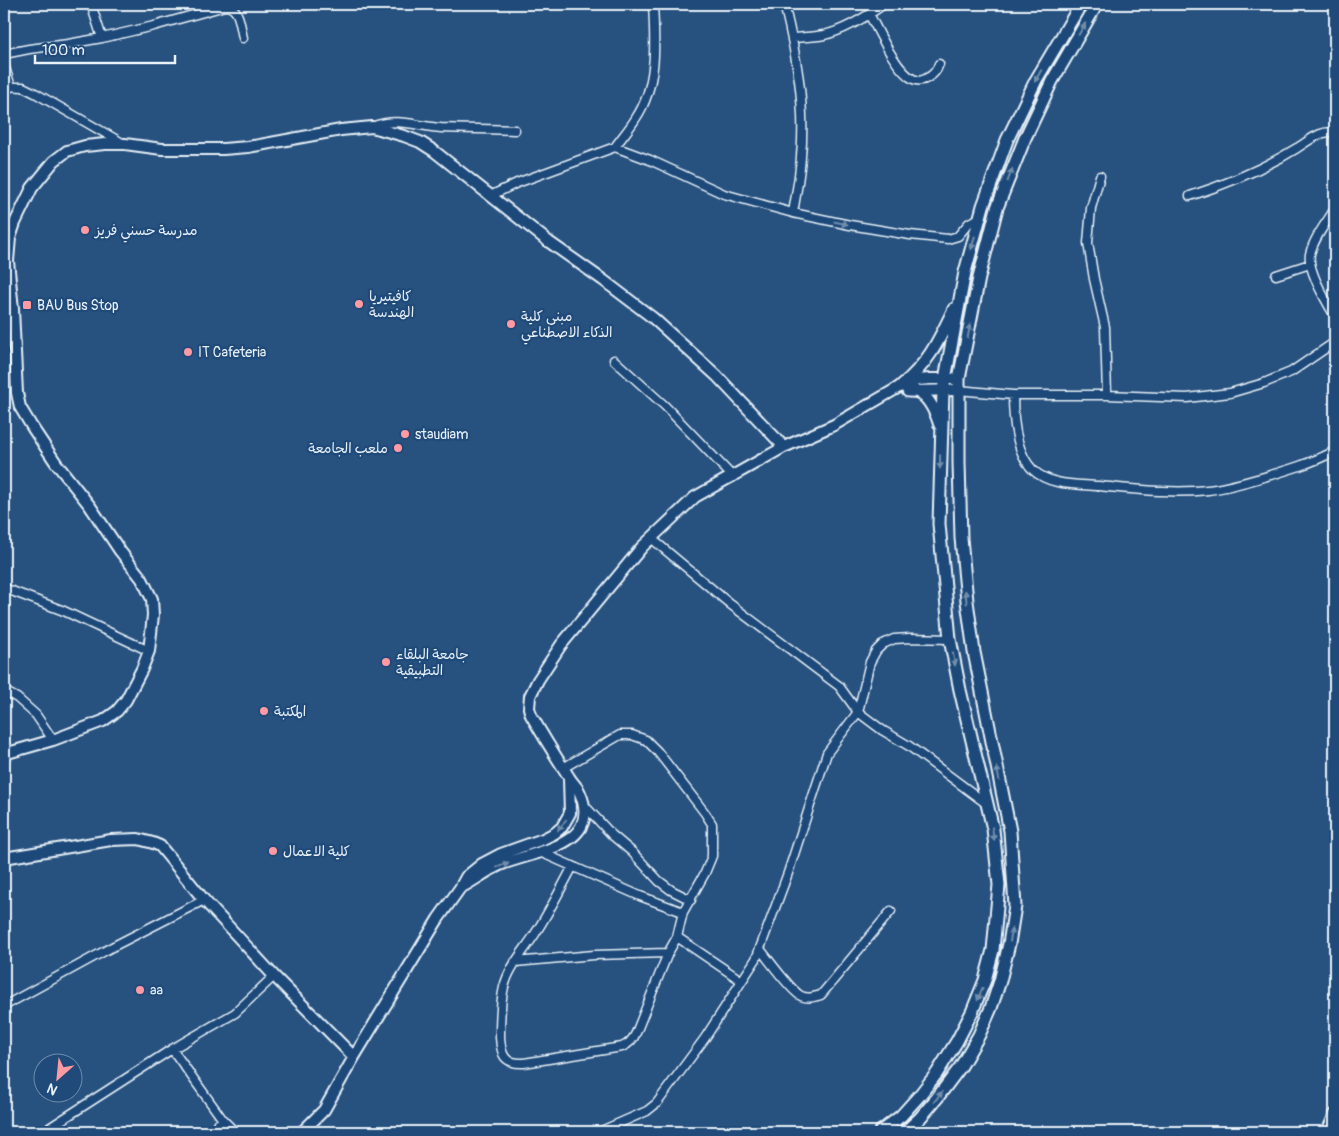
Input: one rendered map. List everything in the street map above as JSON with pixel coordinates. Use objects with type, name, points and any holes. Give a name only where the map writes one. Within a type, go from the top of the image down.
[{"type":"main road","points":[[880,1132],[901,1116],[937,1073],[957,1041],[972,1012],[985,980],[993,950],[999,885],[993,829],[960,690],[950,639],[939,524],[944,384],[965,272],[983,206],[1007,140],[1036,80],[1081,4]]},
{"type":"main road","points":[[904,1132],[938,1098],[961,1066],[979,1035],[991,1008],[1010,944],[1015,906],[1010,831],[974,652],[961,538],[958,462],[959,385],[979,278],[997,208],[1024,138],[1048,90],[1097,4]]},
{"type":"main road","points":[[941,427],[938,416],[920,392],[905,388],[931,354],[961,294]]},
{"type":"street","points":[[91,4],[102,38]]},
{"type":"street","points":[[490,196],[517,183],[615,146],[636,118],[649,90],[653,72],[653,4]]},
{"type":"street","points":[[784,4],[793,38],[801,100],[802,143],[794,213]]},
{"type":"street","points":[[793,38],[823,35],[836,31],[855,23],[884,4]]},
{"type":"street","points":[[4,54],[29,48],[102,38],[225,6],[232,6],[236,11],[243,38]]},
{"type":"street","points":[[869,14],[899,66],[914,80],[928,78],[934,74],[939,64]]},
{"type":"street","points":[[4,64],[7,86],[22,87],[35,93],[125,144]]},
{"type":"street","points":[[4,754],[53,740],[104,721],[117,712],[126,700],[149,651],[153,615],[152,599],[142,579],[120,551],[90,506],[56,463],[20,407],[16,376],[13,309],[6,269],[15,224],[32,188],[54,161],[67,151],[85,146],[125,144],[162,149],[223,150],[341,130],[372,127],[382,123],[399,122],[439,128],[515,130]]},
{"type":"street","points":[[372,127],[420,142],[434,151],[549,242],[653,318],[717,376],[784,447]]},
{"type":"street","points":[[1190,196],[1217,187],[1253,171],[1293,151],[1321,133],[1329,132],[1335,134]]},
{"type":"street","points":[[615,146],[724,194],[794,213],[858,226],[943,239],[958,236],[969,224],[976,220],[979,221]]},
{"type":"street","points":[[1100,176],[1092,208],[1088,243],[1105,327],[1107,395]]},
{"type":"street","points":[[1335,209],[1315,242],[1310,255],[1310,264],[1321,292],[1335,316]]},
{"type":"street","points":[[1276,275],[1310,264]]},
{"type":"street","points":[[460,888],[500,865],[549,850],[564,843],[575,835],[582,825],[585,816],[580,791],[569,778],[531,715],[529,708],[530,696],[561,645],[642,547],[695,497],[784,447],[834,425],[886,394],[905,388],[918,380],[1013,395],[1107,395],[1187,398],[1230,393],[1264,383],[1291,372],[1335,342]]},
{"type":"street","points":[[614,360],[665,406],[732,477]]},
{"type":"street","points":[[1013,395],[1013,415],[1022,451],[1028,464],[1034,471],[1053,482],[1150,490],[1209,490],[1285,471],[1317,461],[1335,452]]},
{"type":"street","points":[[651,538],[730,604],[839,686],[858,712],[882,730],[909,746],[987,804]]},
{"type":"street","points":[[4,588],[64,612],[149,651]]},
{"type":"street","points":[[599,1132],[647,1110],[657,1103],[705,1038],[742,981],[760,949],[788,873],[827,753],[858,712],[870,662],[876,651],[883,644],[894,639],[950,639]]},
{"type":"street","points":[[4,690],[17,698],[36,715],[53,740]]},
{"type":"street","points":[[564,768],[620,735],[632,735],[646,740],[658,752],[712,824],[712,856],[684,912],[677,937],[668,953],[633,1040],[622,1047],[516,1063],[506,1059],[502,1055],[500,1048],[500,1016],[504,986],[515,962],[543,921],[573,866]]},
{"type":"street","points":[[302,1132],[324,1110],[438,919],[466,878],[482,864],[501,854],[555,834],[562,828],[570,813],[569,778]]},
{"type":"street","points":[[584,805],[659,881],[690,900]]},
{"type":"street","points":[[4,858],[111,840],[138,839],[153,842],[160,846],[204,900],[274,976],[354,1057]]},
{"type":"street","points":[[540,852],[640,896],[684,912]]},
{"type":"street","points":[[4,1006],[112,947],[204,900]]},
{"type":"street","points":[[760,949],[797,992],[802,996],[811,998],[821,995],[891,911]]},
{"type":"street","points":[[677,937],[742,981]]},
{"type":"street","points":[[515,962],[594,955],[668,953]]},
{"type":"street","points":[[43,1132],[172,1049],[235,1013],[274,976]]},
{"type":"street","points":[[172,1049],[223,1120],[236,1132]]},
{"type":"street","points":[[1327,1132],[1335,1114]]},
{"type":"street","points":[[209,1132],[223,1120]]},
{"type":"place","name":"مدرسة حسني فريز","points":[[85,230]]},
{"type":"place","name":"كافيتيريا الهندسة","points":[[359,304]]},
{"type":"place","name":"BAU Bus Stop","points":[[27,305]]},
{"type":"place","name":"مبنى كلية الذكاء الاصطناعي","points":[[511,324]]},
{"type":"place","name":"IT Cafeteria","points":[[188,352]]},
{"type":"place","name":"staudiam","points":[[405,434]]},
{"type":"place","name":"ملعب الجامعة","points":[[398,448]]},
{"type":"place","name":"جامعة البلقاء التطبيقية","points":[[386,662]]},
{"type":"place","name":"المكتبة","points":[[264,711]]},
{"type":"place","name":"كلية الاعمال","points":[[273,851]]},
{"type":"place","name":"aa","points":[[140,990]]}]
